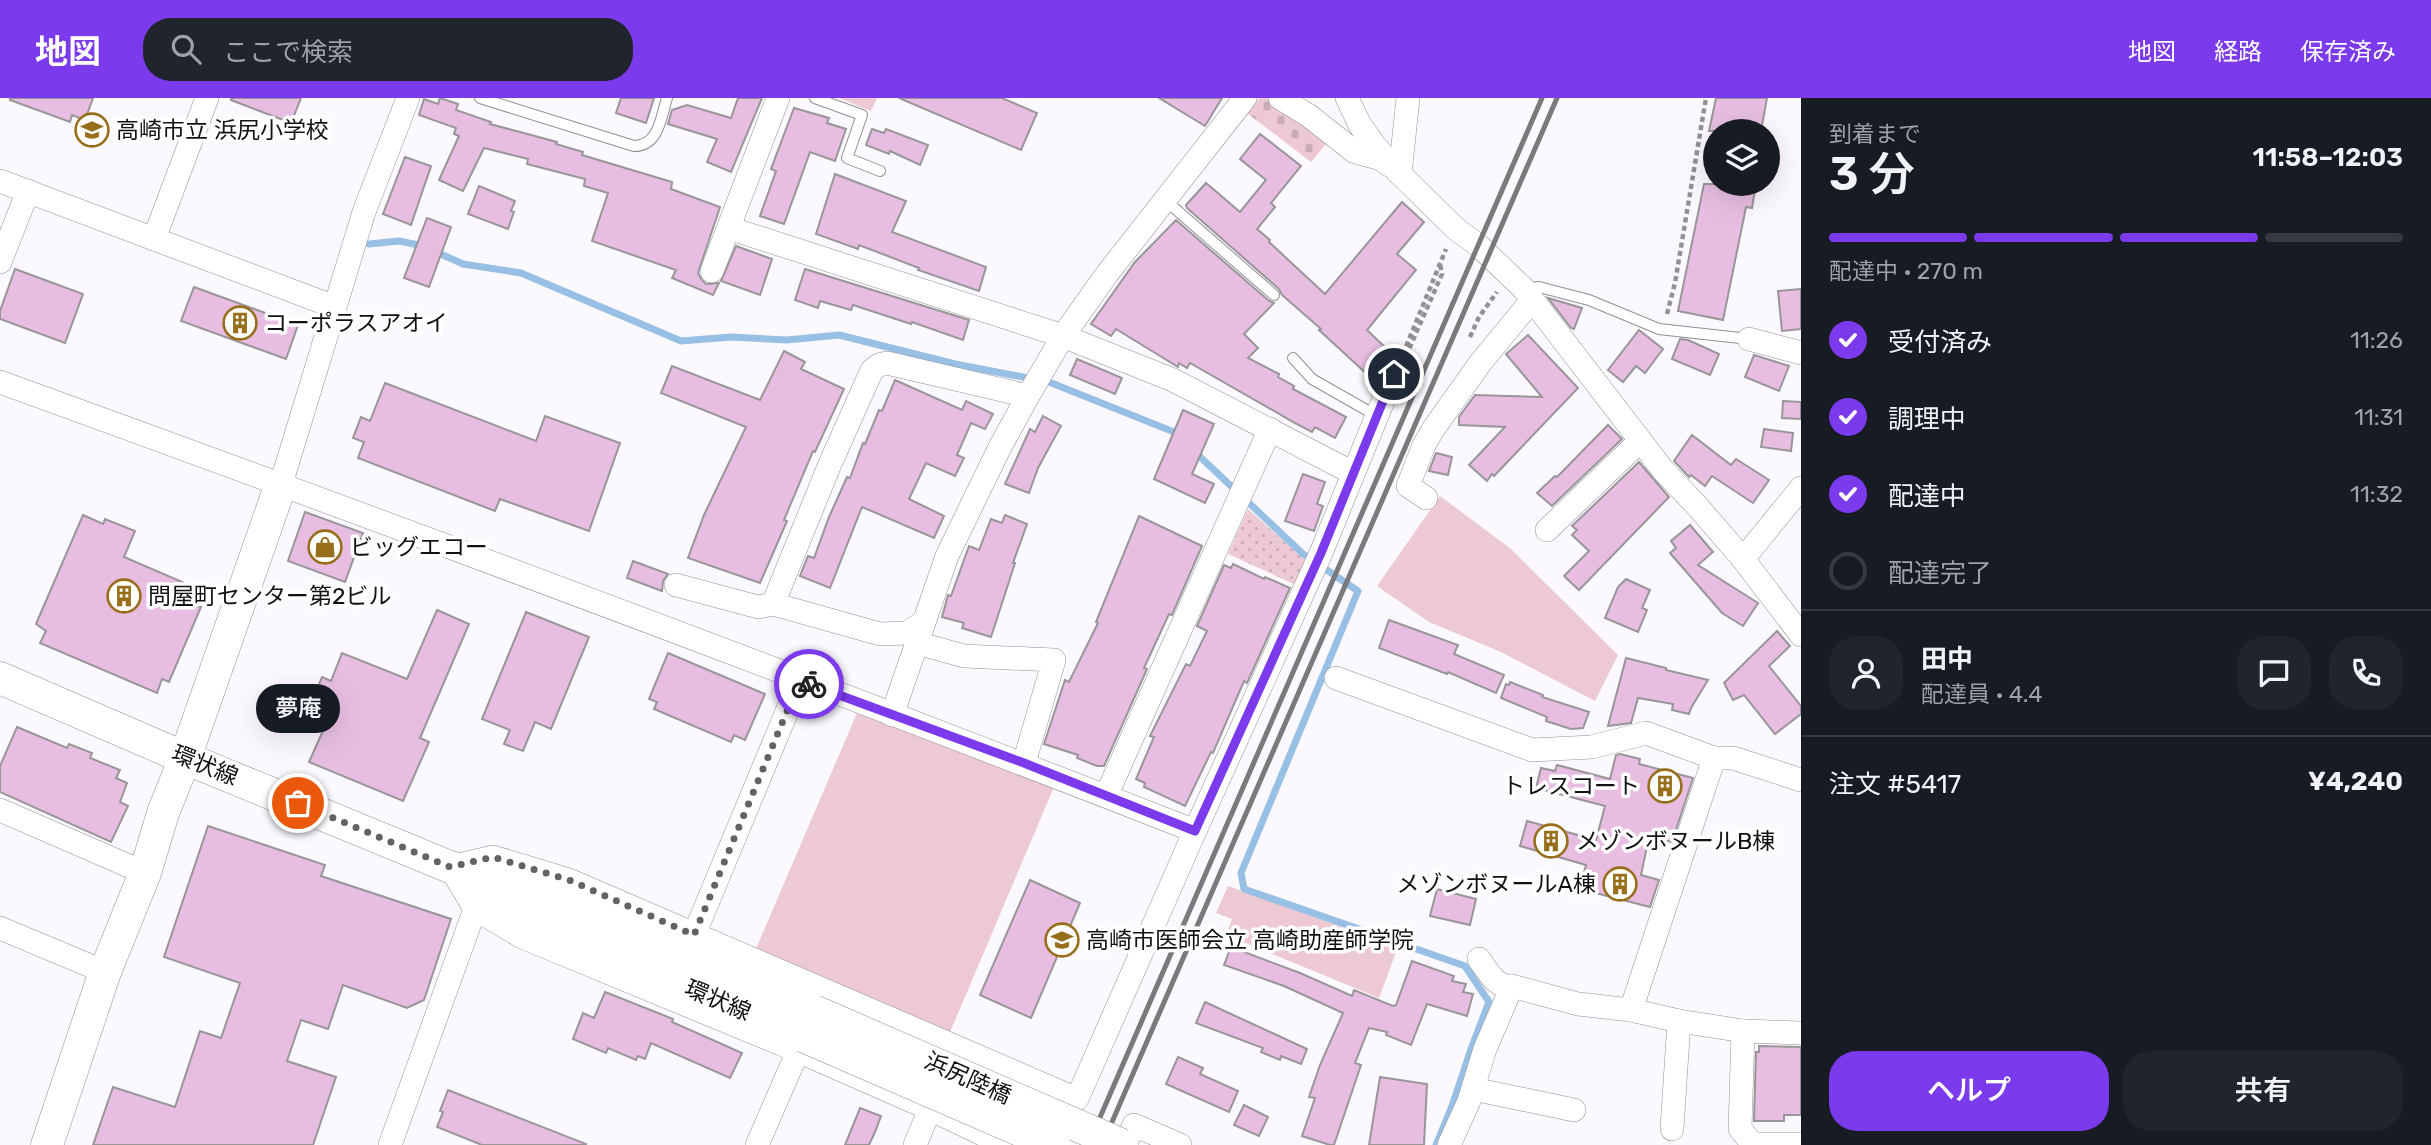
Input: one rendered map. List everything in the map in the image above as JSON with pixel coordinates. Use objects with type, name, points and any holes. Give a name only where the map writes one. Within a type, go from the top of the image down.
[{"type":"street","points":[[155,239],[208,98]]},
{"type":"street","points":[[47,1145],[105,972],[145,873],[163,813],[186,758],[281,484],[364,212],[408,98]]},
{"type":"street","points":[[712,271],[778,98]]},
{"type":"street","points":[[892,715],[947,556],[1028,396],[1063,337],[1107,274],[1245,98]]},
{"type":"street","points":[[1280,98],[1308,115],[1355,152],[1381,159],[1455,228],[1479,246],[1528,294],[1663,470],[1743,559],[1801,635]]},
{"type":"street","points":[[1347,98],[1360,125],[1399,174]]},
{"type":"street","points":[[1399,174],[1408,98]]},
{"type":"street","points":[[0,181],[335,307]]},
{"type":"street","points":[[0,262],[28,191]]},
{"type":"street","points":[[729,228],[1063,337],[1173,380],[1353,473]]},
{"type":"street","points":[[1426,498],[1408,486],[1423,445],[1528,294]]},
{"type":"street","points":[[1749,339],[1801,353]]},
{"type":"street","points":[[773,604],[872,370],[887,363],[1028,396]]},
{"type":"street","points":[[1005,1145],[930,1109],[805,1033],[522,937],[475,909],[450,867],[493,857],[569,880],[1077,1099],[1321,553],[1400,366]]},
{"type":"street","points":[[0,382],[281,484],[1024,763],[1195,831]]},
{"type":"street","points":[[1106,796],[1270,429]]},
{"type":"street","points":[[1547,530],[1640,441]]},
{"type":"street","points":[[1743,559],[1801,488]]},
{"type":"street","points":[[676,585],[758,607],[773,604],[880,634],[920,633],[964,656],[1054,660],[1024,763]]},
{"type":"street","name":"環状線","points":[[0,678],[450,867],[541,891],[805,1033]]},
{"type":"street","points":[[1336,678],[1532,750],[1592,747],[1646,733],[1714,758],[1733,758],[1801,780]]},
{"type":"street","points":[[694,935],[800,680]]},
{"type":"street","points":[[1631,1010],[1714,758]]},
{"type":"street","points":[[0,810],[145,873]]},
{"type":"street","points":[[390,1145],[475,909]]},
{"type":"street","points":[[0,929],[105,972]]},
{"type":"street","points":[[1479,959],[1497,983],[1504,987],[1512,986],[1578,1004],[1631,1010],[1743,1031],[1801,1033]]},
{"type":"street","points":[[1449,1145],[1512,986]]},
{"type":"street","points":[[1672,1129],[1679,1021]]},
{"type":"street","points":[[1743,1031],[1740,1129],[1753,1144],[1801,1144]]},
{"type":"street","points":[[757,1145],[805,1033]]},
{"type":"street","name":"浜尻陸橋","points":[[805,1033],[1054,1145]]},
{"type":"street","name":"浜尻陸橋","points":[[805,1033],[1124,1145]]},
{"type":"street","points":[[1473,1089],[1574,1110]]},
{"type":"street","points":[[915,1145],[930,1109]]},
{"type":"street","points":[[1124,1145],[1134,1125],[1180,1145]]},
{"type":"lane","points":[[480,98],[634,146],[646,144],[655,136],[667,98]]},
{"type":"lane","points":[[816,98],[862,115],[847,158],[880,171]]},
{"type":"lane","points":[[1164,199],[1274,295]]},
{"type":"lane","points":[[1528,294],[1539,287],[1589,300],[1659,329],[1749,339]]},
{"type":"lane","points":[[1293,358],[1312,379],[1377,416]]},
{"type":"path","points":[[1659,329],[1670,306],[1675,283],[1706,98]]},
{"type":"path","points":[[1400,366],[1455,228]]},
{"type":"path","points":[[1400,366],[1442,274],[1440,264]]},
{"type":"green space","points":[[839,98],[877,98],[871,111]]},
{"type":"green space","points":[[1259,98],[1270,98],[1332,137],[1311,162],[1247,113]]},
{"type":"green space","points":[[1440,496],[1511,549],[1618,655],[1595,701],[1501,652],[1429,622],[1377,586]]},
{"type":"green space","points":[[1248,509],[1308,563],[1298,586],[1228,554]]},
{"type":"green space","points":[[857,713],[1054,787],[948,1037],[755,951]]},
{"type":"green space","points":[[1228,886],[1398,947],[1379,998],[1226,935],[1232,919],[1216,913]]},
{"type":"building","points":[[10,98],[93,98],[85,120],[72,115],[70,122]]},
{"type":"building","points":[[231,98],[301,98],[291,123]]},
{"type":"building","points":[[440,98],[458,104],[456,110],[491,122],[490,124],[557,142],[556,144],[583,152],[582,155],[672,182],[671,189],[720,207],[698,273],[706,284],[719,283],[713,295],[672,278],[676,270],[592,241],[608,193],[584,186],[585,179],[527,164],[528,159],[484,148],[463,191],[439,180],[459,136],[454,134],[456,128],[419,115],[424,99],[438,104]]},
{"type":"building","points":[[621,98],[654,98],[646,123],[616,113]]},
{"type":"building","points":[[738,98],[762,98],[731,172],[707,162],[717,139],[668,124],[672,110],[687,105],[731,118]]},
{"type":"building","points":[[899,98],[1002,98],[1037,113],[1021,150]]},
{"type":"building","points":[[1159,98],[1222,98],[1205,126]]},
{"type":"building","points":[[1716,98],[1767,98],[1763,119],[1712,119]]},
{"type":"building","points":[[794,108],[829,118],[827,123],[846,129],[835,161],[810,152],[784,224],[760,216],[776,171],[771,169]]},
{"type":"building","points":[[872,129],[884,133],[886,129],[928,145],[920,165],[890,151],[889,154],[866,145]]},
{"type":"building","points":[[1260,134],[1301,166],[1271,203],[1275,207],[1257,229],[1325,294],[1402,202],[1424,222],[1397,254],[1416,270],[1367,330],[1390,352],[1368,375],[1282,295],[1279,289],[1187,208],[1186,205],[1206,183],[1240,212],[1266,180],[1240,159]]},
{"type":"building","points":[[405,157],[431,166],[411,225],[383,214]]},
{"type":"building","points":[[835,174],[906,201],[892,232],[986,267],[979,291],[918,270],[919,268],[859,245],[858,249],[816,234]]},
{"type":"building","points":[[479,186],[515,201],[508,229],[468,214]]},
{"type":"building","points":[[1703,189],[1703,196],[1754,196],[1752,208],[1746,207],[1723,320],[1678,311]]},
{"type":"building","points":[[427,218],[451,227],[429,287],[404,278]]},
{"type":"building","points":[[1176,220],[1274,303],[1244,334],[1258,348],[1248,358],[1279,374],[1278,377],[1294,386],[1293,389],[1346,417],[1335,438],[1315,427],[1312,432],[1190,363],[1187,368],[1179,363],[1178,367],[1116,329],[1111,336],[1091,324],[1135,262]]},
{"type":"building","points":[[736,246],[772,259],[760,295],[721,281]]},
{"type":"building","points":[[15,269],[83,294],[65,343],[0,319],[0,311]]},
{"type":"building","points":[[805,269],[969,320],[963,340],[853,305],[851,310],[820,301],[818,308],[795,300]]},
{"type":"building","name":"コーポラスアオイ","points":[[194,287],[298,325],[286,359],[181,321]]},
{"type":"building","points":[[1801,289],[1801,329],[1782,331],[1778,291]]},
{"type":"building","points":[[1548,298],[1582,308],[1574,329],[1571,328]]},
{"type":"building","points":[[1639,330],[1663,349],[1645,373],[1636,366],[1623,382],[1608,370]]},
{"type":"building","points":[[1528,335],[1578,388],[1487,481],[1469,465],[1505,427],[1459,425],[1459,417],[1475,395],[1542,397],[1506,354]]},
{"type":"building","points":[[1680,339],[1719,354],[1710,375],[1672,359]]},
{"type":"building","points":[[784,351],[805,362],[801,369],[844,389],[815,452],[813,451],[760,583],[688,558],[704,515],[746,427],[661,393],[672,366],[760,400]]},
{"type":"building","points":[[1754,355],[1789,366],[1779,391],[1745,377]]},
{"type":"building","points":[[1077,359],[1122,378],[1115,394],[1070,375]]},
{"type":"building","points":[[895,380],[962,410],[966,401],[993,414],[985,429],[971,423],[957,455],[964,458],[955,476],[926,463],[909,499],[944,516],[934,538],[862,507],[830,588],[800,576],[808,556],[814,558],[847,477],[850,478],[863,443],[865,444],[879,410],[882,411]]},
{"type":"building","points":[[385,383],[536,441],[545,416],[620,443],[589,531],[500,499],[495,511],[358,458],[364,442],[353,438],[361,417],[370,421]]},
{"type":"building","points":[[1783,401],[1801,402],[1801,419],[1782,418]]},
{"type":"building","points":[[1183,410],[1214,424],[1192,474],[1214,484],[1205,503],[1154,479]]},
{"type":"building","points":[[1043,416],[1061,426],[1038,468],[1029,493],[1005,484],[1030,429],[1035,432]]},
{"type":"building","points":[[1608,425],[1622,439],[1552,506],[1537,493],[1557,477]]},
{"type":"building","points":[[1764,429],[1793,433],[1791,451],[1761,447]]},
{"type":"building","points":[[1692,435],[1731,465],[1736,459],[1769,480],[1753,503],[1712,476],[1705,486],[1691,475],[1689,477],[1674,461]]},
{"type":"building","points":[[1436,453],[1452,457],[1448,475],[1429,471]]},
{"type":"building","points":[[1639,462],[1669,497],[1579,590],[1564,576],[1589,551],[1572,535],[1577,530],[1572,526]]},
{"type":"building","points":[[1303,474],[1325,482],[1317,504],[1323,506],[1314,531],[1285,521]]},
{"type":"building","name":"ビッグエコー","points":[[305,512],[363,533],[345,582],[288,561]]},
{"type":"building","name":"問屋町センター第2ビル","points":[[83,515],[103,524],[105,519],[135,531],[124,557],[203,591],[197,606],[201,607],[169,682],[162,679],[157,693],[40,643],[46,631],[36,624]]},
{"type":"building","points":[[1005,515],[1027,524],[991,637],[962,628],[964,623],[942,617],[948,595],[951,596],[969,546],[979,550],[991,519],[1002,523]]},
{"type":"building","points":[[1139,516],[1202,546],[1172,615],[1169,614],[1144,668],[1147,669],[1104,766],[1097,766],[1077,758],[1078,755],[1044,744],[1065,680],[1069,682],[1098,623],[1096,622]]},
{"type":"building","points":[[1690,525],[1713,552],[1698,565],[1758,603],[1743,626],[1722,613],[1670,553],[1676,548],[1671,541]]},
{"type":"building","points":[[633,561],[668,574],[663,581],[662,591],[627,578]]},
{"type":"building","points":[[1233,564],[1290,588],[1247,683],[1244,681],[1213,753],[1211,752],[1185,806],[1144,787],[1145,783],[1136,779],[1154,737],[1150,736],[1186,664],[1190,666],[1207,631],[1197,626],[1224,565],[1231,568]]},
{"type":"building","points":[[1626,579],[1650,590],[1642,608],[1647,610],[1638,632],[1605,618],[1618,587]]},
{"type":"building","points":[[437,610],[469,624],[420,738],[429,742],[403,801],[309,762],[334,706],[314,697],[322,677],[331,681],[342,653],[407,679]]},
{"type":"building","points":[[526,612],[589,637],[551,729],[535,722],[523,751],[504,744],[510,730],[482,719]]},
{"type":"building","points":[[1389,620],[1458,645],[1454,654],[1504,675],[1496,693],[1448,672],[1447,674],[1379,648]]},
{"type":"building","points":[[1777,631],[1790,646],[1769,666],[1801,706],[1801,714],[1775,734],[1744,695],[1733,700],[1724,683]]},
{"type":"building","points":[[668,653],[765,694],[745,740],[734,735],[731,742],[654,709],[657,702],[649,699]]},
{"type":"building","points":[[1626,658],[1708,680],[1689,714],[1672,710],[1673,704],[1638,698],[1631,723],[1608,726]]},
{"type":"building","points":[[1510,682],[1543,695],[1542,697],[1589,712],[1583,728],[1571,729],[1546,721],[1547,717],[1501,698],[1506,684],[1509,685]]},
{"type":"building","points":[[17,727],[67,748],[69,744],[92,753],[90,758],[120,770],[116,778],[127,783],[120,802],[128,806],[111,842],[0,792],[0,766]]},
{"type":"building","points":[[1616,755],[1640,759],[1639,764],[1693,778],[1672,842],[1649,837],[1641,875],[1659,880],[1650,907],[1580,889],[1586,865],[1520,846],[1527,821],[1596,840],[1605,806],[1536,788],[1541,768],[1555,771],[1557,765],[1610,779]]},
{"type":"building","points":[[208,826],[325,865],[321,876],[451,919],[424,1000],[407,1008],[343,985],[328,1029],[301,1020],[287,1061],[336,1077],[313,1145],[93,1145],[113,1087],[175,1107],[200,1031],[221,1038],[240,983],[164,957]]},
{"type":"building","points":[[1030,880],[1080,903],[1031,1018],[980,995]]},
{"type":"building","points":[[1437,889],[1476,899],[1470,925],[1430,916]]},
{"type":"building","points":[[1231,947],[1352,996],[1354,990],[1393,1006],[1396,1005],[1412,961],[1454,976],[1452,981],[1466,984],[1463,992],[1473,994],[1467,1016],[1427,1004],[1411,1045],[1386,1035],[1387,1032],[1369,1028],[1355,1063],[1361,1065],[1334,1145],[1330,1145],[1302,1136],[1315,1098],[1309,1097],[1343,1013],[1284,986],[1224,965]]},
{"type":"building","points":[[605,992],[673,1019],[672,1022],[742,1053],[730,1078],[651,1043],[645,1059],[638,1056],[636,1060],[608,1048],[606,1053],[573,1039],[583,1013],[594,1018]]},
{"type":"building","points":[[1205,1002],[1307,1049],[1301,1064],[1281,1056],[1280,1060],[1261,1052],[1263,1048],[1196,1023]]},
{"type":"building","points":[[1759,1046],[1801,1047],[1801,1115],[1784,1115],[1784,1121],[1754,1121],[1756,1052],[1759,1052]]},
{"type":"building","points":[[1178,1057],[1203,1068],[1200,1074],[1238,1091],[1229,1112],[1166,1084]]},
{"type":"building","points":[[1380,1077],[1427,1084],[1424,1145],[1369,1145]]},
{"type":"building","points":[[448,1090],[586,1144],[482,1145],[437,1127]]},
{"type":"building","points":[[1244,1105],[1268,1117],[1259,1136],[1234,1125]]},
{"type":"building","points":[[860,1108],[881,1116],[875,1132],[869,1145],[845,1145]]},
{"type":"waterway","points":[[369,244],[399,241],[423,246]]},
{"type":"waterway","points":[[434,251],[463,264],[521,273],[681,341],[731,337],[787,340],[839,335],[955,364],[1049,382],[1174,432],[1178,436]]},
{"type":"waterway","points":[[1195,452],[1303,554],[1358,591],[1241,873],[1244,889],[1465,966],[1489,1002],[1436,1145]]},
{"type":"railway","points":[[1088,1145],[1542,98]]},
{"type":"railway","points":[[1102,1145],[1557,98]]},
{"type":"way so far","points":[[298,803],[450,867],[493,857],[569,880],[694,935],[800,680],[809,684]]},
{"type":"place","name":"高崎市立 浜尻小学校","points":[[92,130]]},
{"type":"place","name":"コーポラスアオイ","points":[[240,323]]},
{"type":"place","name":"ビッグエコー","points":[[325,547]]},
{"type":"place","name":"問屋町センター第2ビル","points":[[124,596]]},
{"type":"place","name":"トレスコート","points":[[1665,786]]},
{"type":"place","name":"夢庵","points":[[298,803]]},
{"type":"place","name":"メゾンボヌールB棟","points":[[1551,841]]},
{"type":"place","name":"メゾンボヌールA棟","points":[[1620,884]]},
{"type":"place","name":"高崎市医師会立 高崎助産師学院","points":[[1062,940]]},
{"type":"route","points":[[809,684],[1024,763],[1195,831],[1321,553],[1394,374]]}]
